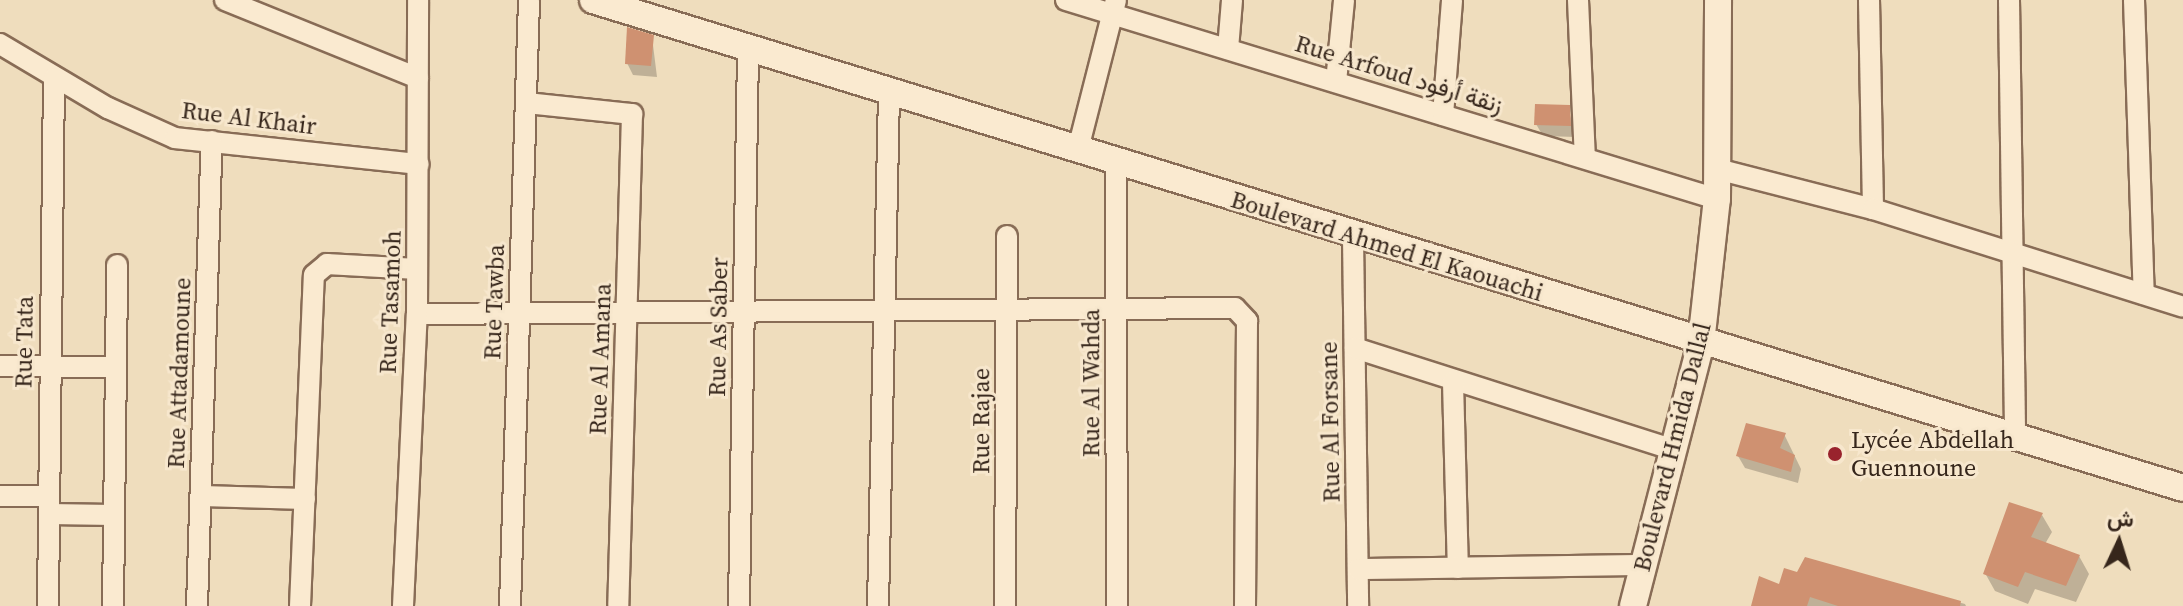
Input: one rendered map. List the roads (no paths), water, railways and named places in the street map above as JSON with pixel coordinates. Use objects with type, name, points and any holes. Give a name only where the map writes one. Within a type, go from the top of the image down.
[{"type":"street","points":[[225,0],[418,78]]},
{"type":"street","name":"Rue Tasamoh","points":[[403,606],[417,314],[418,0]]},
{"type":"street","name":"Rue Tawba","points":[[510,606],[529,0]]},
{"type":"street","name":"Boulevard Ahmed El Kaouachi","points":[[593,0],[630,6],[748,49],[1116,160],[1353,237],[2183,488]]},
{"type":"street","name":"Rue Arfoud زنقة أرفود","points":[[1066,0],[1115,7],[1228,49],[1717,199]]},
{"type":"street","points":[[1228,49],[1232,0]]},
{"type":"street","points":[[1336,82],[1344,0]]},
{"type":"street","points":[[1443,115],[1452,0]]},
{"type":"street","points":[[1578,0],[1585,158]]},
{"type":"street","name":"Boulevard Hmida Dallal","points":[[1633,606],[1701,343],[1717,199],[1718,0]]},
{"type":"street","points":[[1869,0],[1873,209]]},
{"type":"street","points":[[2009,0],[2017,254],[2015,438]]},
{"type":"street","points":[[2134,0],[2144,294]]},
{"type":"street","points":[[1078,149],[1115,7]]},
{"type":"street","name":"Rue Al Khair","points":[[0,44],[54,78],[148,128],[212,141],[419,164]]},
{"type":"street","name":"Rue As Saber","points":[[739,606],[748,49]]},
{"type":"street","name":"Rue Tata","points":[[48,606],[54,78]]},
{"type":"street","points":[[878,606],[889,92]]},
{"type":"street","name":"Rue Al Amana","points":[[527,103],[632,114],[618,606]]},
{"type":"street","name":"Rue Attadamoune","points":[[197,606],[212,141]]},
{"type":"street","name":"Rue Al Wahda","points":[[1116,160],[1117,606]]},
{"type":"street","points":[[1717,169],[1873,209],[2183,307]]},
{"type":"street","name":"Rue Rajae","points":[[1005,606],[1007,236]]},
{"type":"street","name":"Rue Al Forsane","points":[[1353,237],[1358,606]]},
{"type":"street","points":[[113,606],[117,265]]},
{"type":"street","points":[[300,606],[318,267],[417,269]]},
{"type":"street","points":[[417,314],[520,317],[1117,310],[1244,313],[1245,606]]},
{"type":"street","points":[[1355,348],[1453,382],[1675,450]]},
{"type":"street","points":[[0,366],[115,367]]},
{"type":"street","points":[[1453,382],[1458,568]]},
{"type":"street","points":[[0,496],[113,515]]},
{"type":"street","points":[[202,496],[305,499]]},
{"type":"street","points":[[1358,569],[1644,565]]},
{"type":"place","name":"Lycée Abdellah Guennoune","points":[[1835,454]]}]
